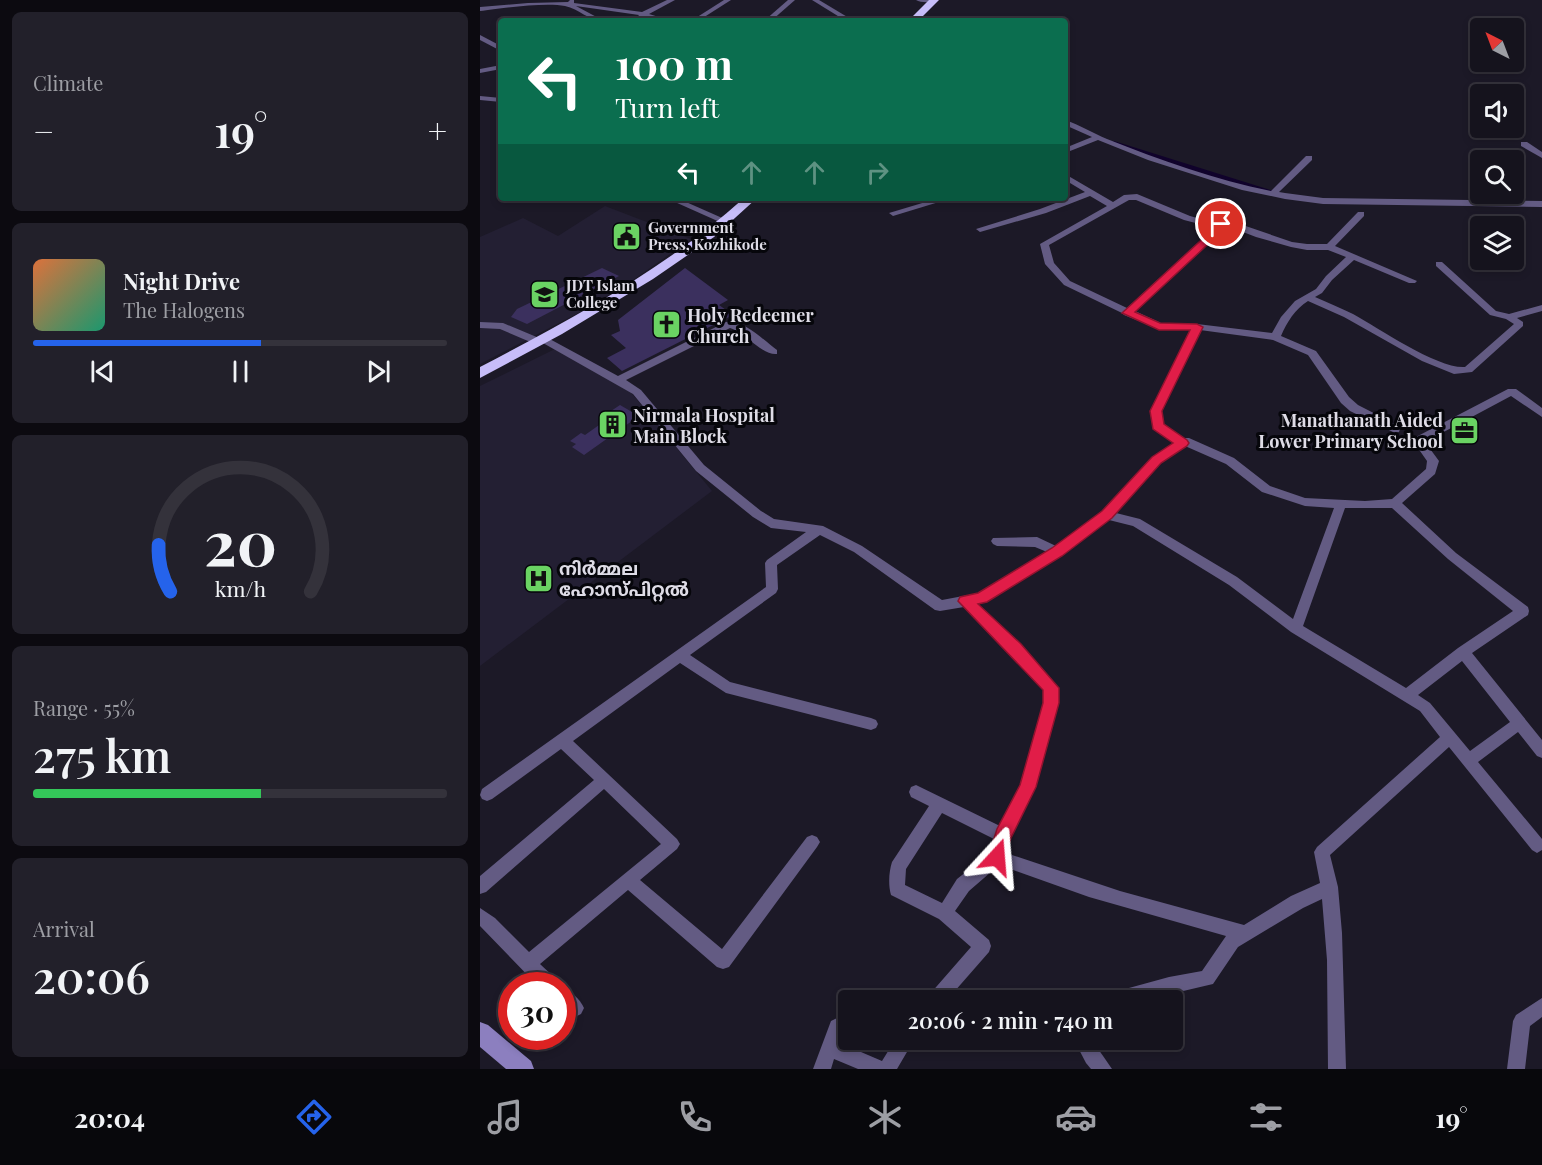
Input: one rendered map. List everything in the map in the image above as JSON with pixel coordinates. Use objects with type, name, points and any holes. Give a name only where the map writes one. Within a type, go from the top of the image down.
[{"type":"highway","points":[[916,18],[934,0]]},
{"type":"highway","points":[[480,373],[542,341],[666,264],[725,221],[748,201]]},
{"type":"street","points":[[640,18],[672,0]]},
{"type":"street","points":[[699,18],[728,0]]},
{"type":"street","points":[[771,18],[792,0]]},
{"type":"street","points":[[919,0],[934,0]]},
{"type":"street","points":[[480,9],[543,1],[572,1],[659,18]]},
{"type":"street","points":[[572,1],[570,6],[576,11],[594,18]]},
{"type":"street","points":[[817,1],[845,18]]},
{"type":"street","points":[[614,15],[622,9]]},
{"type":"street","points":[[480,37],[498,47]]},
{"type":"street","points":[[480,71],[498,68]]},
{"type":"street","points":[[480,98],[498,100]]},
{"type":"street","points":[[1068,124],[1097,138],[1228,182],[1274,194],[1323,201],[1542,204]]},
{"type":"street","points":[[1068,150],[1097,138]]},
{"type":"street","points":[[1524,144],[1542,156]]},
{"type":"street","points":[[1274,194],[1309,158]]},
{"type":"street","points":[[1068,178],[1113,206]]},
{"type":"street","points":[[980,229],[1043,211],[1092,192]]},
{"type":"street","points":[[1395,429],[1354,408],[1345,400],[1312,353],[1275,337],[1197,327],[1159,326],[1127,313],[1067,283],[1050,264],[1044,244],[1127,197],[1137,198],[1216,226],[1231,224],[1291,244],[1329,247],[1412,281]]},
{"type":"street","points":[[677,201],[725,221]]},
{"type":"street","points":[[893,213],[937,201]]},
{"type":"street","points":[[1329,247],[1361,214]]},
{"type":"street","points":[[1127,313],[1215,232],[1216,226]]},
{"type":"street","points":[[1275,337],[1284,319],[1298,303],[1319,291],[1352,256]]},
{"type":"street","points":[[1307,297],[1347,315],[1426,359],[1454,371],[1468,370],[1520,324],[1485,308],[1439,264]]},
{"type":"street","points":[[1509,318],[1542,308]]},
{"type":"street","points":[[480,325],[488,323],[542,341],[618,380],[637,392],[700,468],[757,514],[771,523],[819,529],[858,549],[940,606],[982,598],[1057,552],[1107,515],[1156,460],[1185,441],[1230,461],[1266,489],[1305,502],[1395,503],[1431,471],[1433,461],[1418,441],[1512,391],[1542,413]]},
{"type":"street","points":[[618,380],[729,324],[741,328],[773,352]]},
{"type":"street","points":[[1183,443],[1158,426],[1156,411],[1197,327]]},
{"type":"street","points":[[1395,503],[1452,556],[1523,611],[1463,652],[1407,696]]},
{"type":"street","points":[[1296,628],[1341,504]]},
{"type":"street","points":[[1107,515],[1136,522],[1233,581],[1296,628],[1425,707],[1537,845]]},
{"type":"street","points":[[487,794],[772,589],[771,563],[819,529]]},
{"type":"street","points":[[998,541],[1037,542],[1057,552]]},
{"type":"street","points":[[945,913],[963,885],[997,857],[1003,835],[1028,787],[1051,703],[1051,688],[1016,649],[966,601]]},
{"type":"street","points":[[1463,652],[1542,751]]},
{"type":"street","points":[[680,656],[726,687],[870,724]]},
{"type":"street","points":[[1469,760],[1520,723]]},
{"type":"street","points":[[1337,1069],[1335,944],[1330,887],[1322,852],[1450,737]]},
{"type":"street","points":[[527,964],[672,844],[562,740]]},
{"type":"street","points":[[480,886],[604,780]]},
{"type":"street","points":[[916,792],[1003,835]]},
{"type":"street","points":[[939,804],[898,867],[897,889],[945,913],[983,946],[945,990]]},
{"type":"street","points":[[628,880],[723,961],[812,842]]},
{"type":"street","points":[[997,857],[1057,881],[1245,933]]},
{"type":"street","points":[[1154,990],[1207,978],[1232,941],[1297,902],[1330,887]]},
{"type":"street","points":[[480,916],[494,927],[536,972]]},
{"type":"street","points":[[1516,1069],[1522,1021],[1542,1006]]},
{"type":"street","points":[[822,1069],[837,1027]]},
{"type":"street","points":[[480,1033],[514,1066]]},
{"type":"street","points":[[830,1048],[879,1069]]},
{"type":"street","points":[[887,1069],[899,1050]]},
{"type":"street","points":[[1088,1050],[1102,1069]]},
{"type":"shaded area","name":"JDT Islam College","points":[[605,206],[691,239],[636,278],[584,310],[480,364],[480,237],[523,218],[558,236]]},
{"type":"shaded area","name":"നിർമ്മല ഹോസ്പിറ്റൽ","points":[[555,349],[629,390],[712,491],[480,666],[480,386]]},
{"type":"building","points":[[602,268],[619,276],[527,324],[511,317],[517,309]]},
{"type":"building","name":"Holy Redeemer Church","points":[[685,268],[728,300],[719,305],[733,315],[622,371],[607,358],[626,348],[611,335],[620,331],[618,320]]},
{"type":"building","name":"Nirmala Hospital Main Block","points":[[620,405],[639,416],[584,455],[572,447],[576,444],[570,441],[581,433],[585,435],[609,418],[605,415]]},
{"type":"waterway","points":[[1114,143],[1246,186],[1270,191]]},
{"type":"place","name":"Government Press, Kozhikode","points":[[627,236]]},
{"type":"place","name":"JDT Islam College","points":[[545,294]]},
{"type":"place","name":"Holy Redeemer Church","points":[[666,325]]},
{"type":"place","name":"Nirmala Hospital Main Block","points":[[612,425]]},
{"type":"place","name":"Manathanath Aided Lower Primary School","points":[[1464,430]]},
{"type":"place","name":"നിർമ്മല ഹോസ്പിറ്റൽ","points":[[538,578]]},
{"type":"route","points":[[997,857],[1003,835],[1028,787],[1038,756],[1051,703],[1051,688],[1016,649],[966,601],[982,598],[1057,552],[1107,515],[1156,460],[1183,443],[1158,426],[1156,411],[1197,327],[1159,326],[1127,313],[1215,232],[1217,225],[1221,224]]}]
